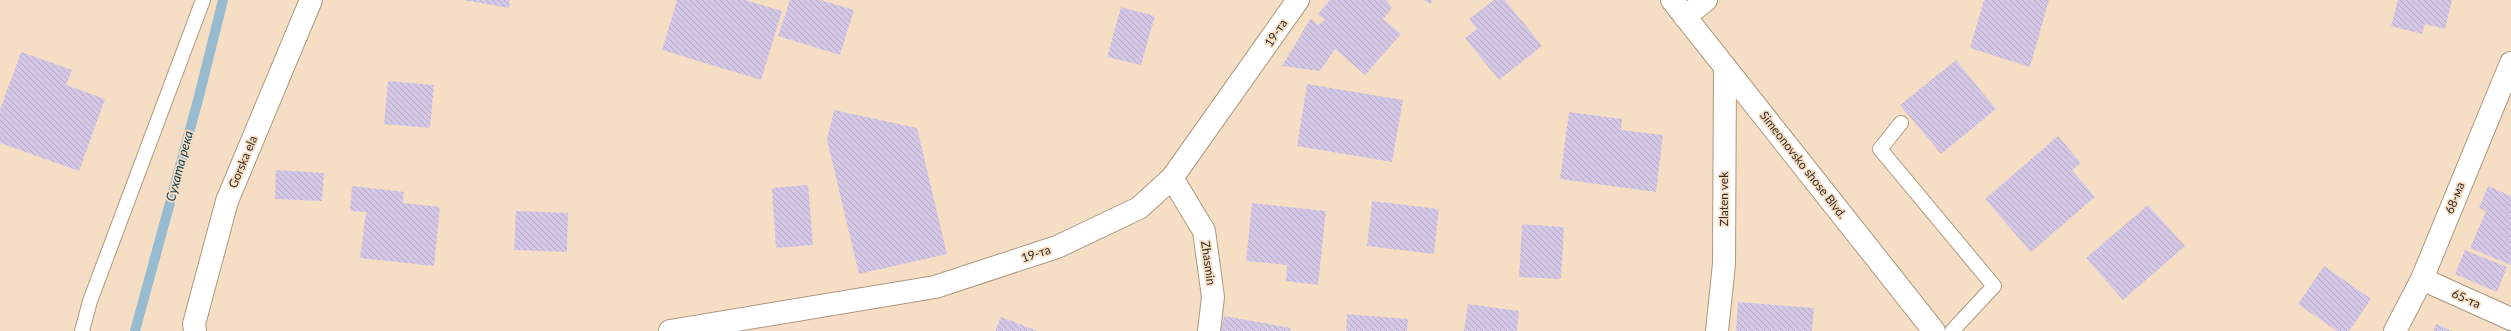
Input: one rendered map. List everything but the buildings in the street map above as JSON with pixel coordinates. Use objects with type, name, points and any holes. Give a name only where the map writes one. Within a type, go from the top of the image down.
[{"type":"street","name":"Gorska ela","points":[[195,331],[194,324],[227,201],[311,0]]},
{"type":"street","name":"19-та","points":[[670,331],[935,287],[1057,247],[1139,208],[1172,178],[1298,0]]},
{"type":"street","name":"Simeonovsko shose Blvd.","points":[[1672,0],[1934,331]]},
{"type":"street","points":[[1685,17],[1706,0]]},
{"type":"street","name":"68-ма","points":[[2395,331],[2422,279],[2511,63]]},
{"type":"street","name":"Zlaten vek","points":[[1717,331],[1724,264],[1725,67]]},
{"type":"street","name":"Zhasmin","points":[[1172,178],[1204,231],[1213,297],[1209,331]]},
{"type":"street","name":"65-та","points":[[2422,279],[2511,319]]},
{"type":"lane","points":[[82,331],[90,301],[204,0]]},
{"type":"lane","points":[[1901,123],[1880,149],[1994,286],[1952,331]]},
{"type":"waterway","name":"Сухата река","points":[[135,331],[198,100],[223,0]]}]
